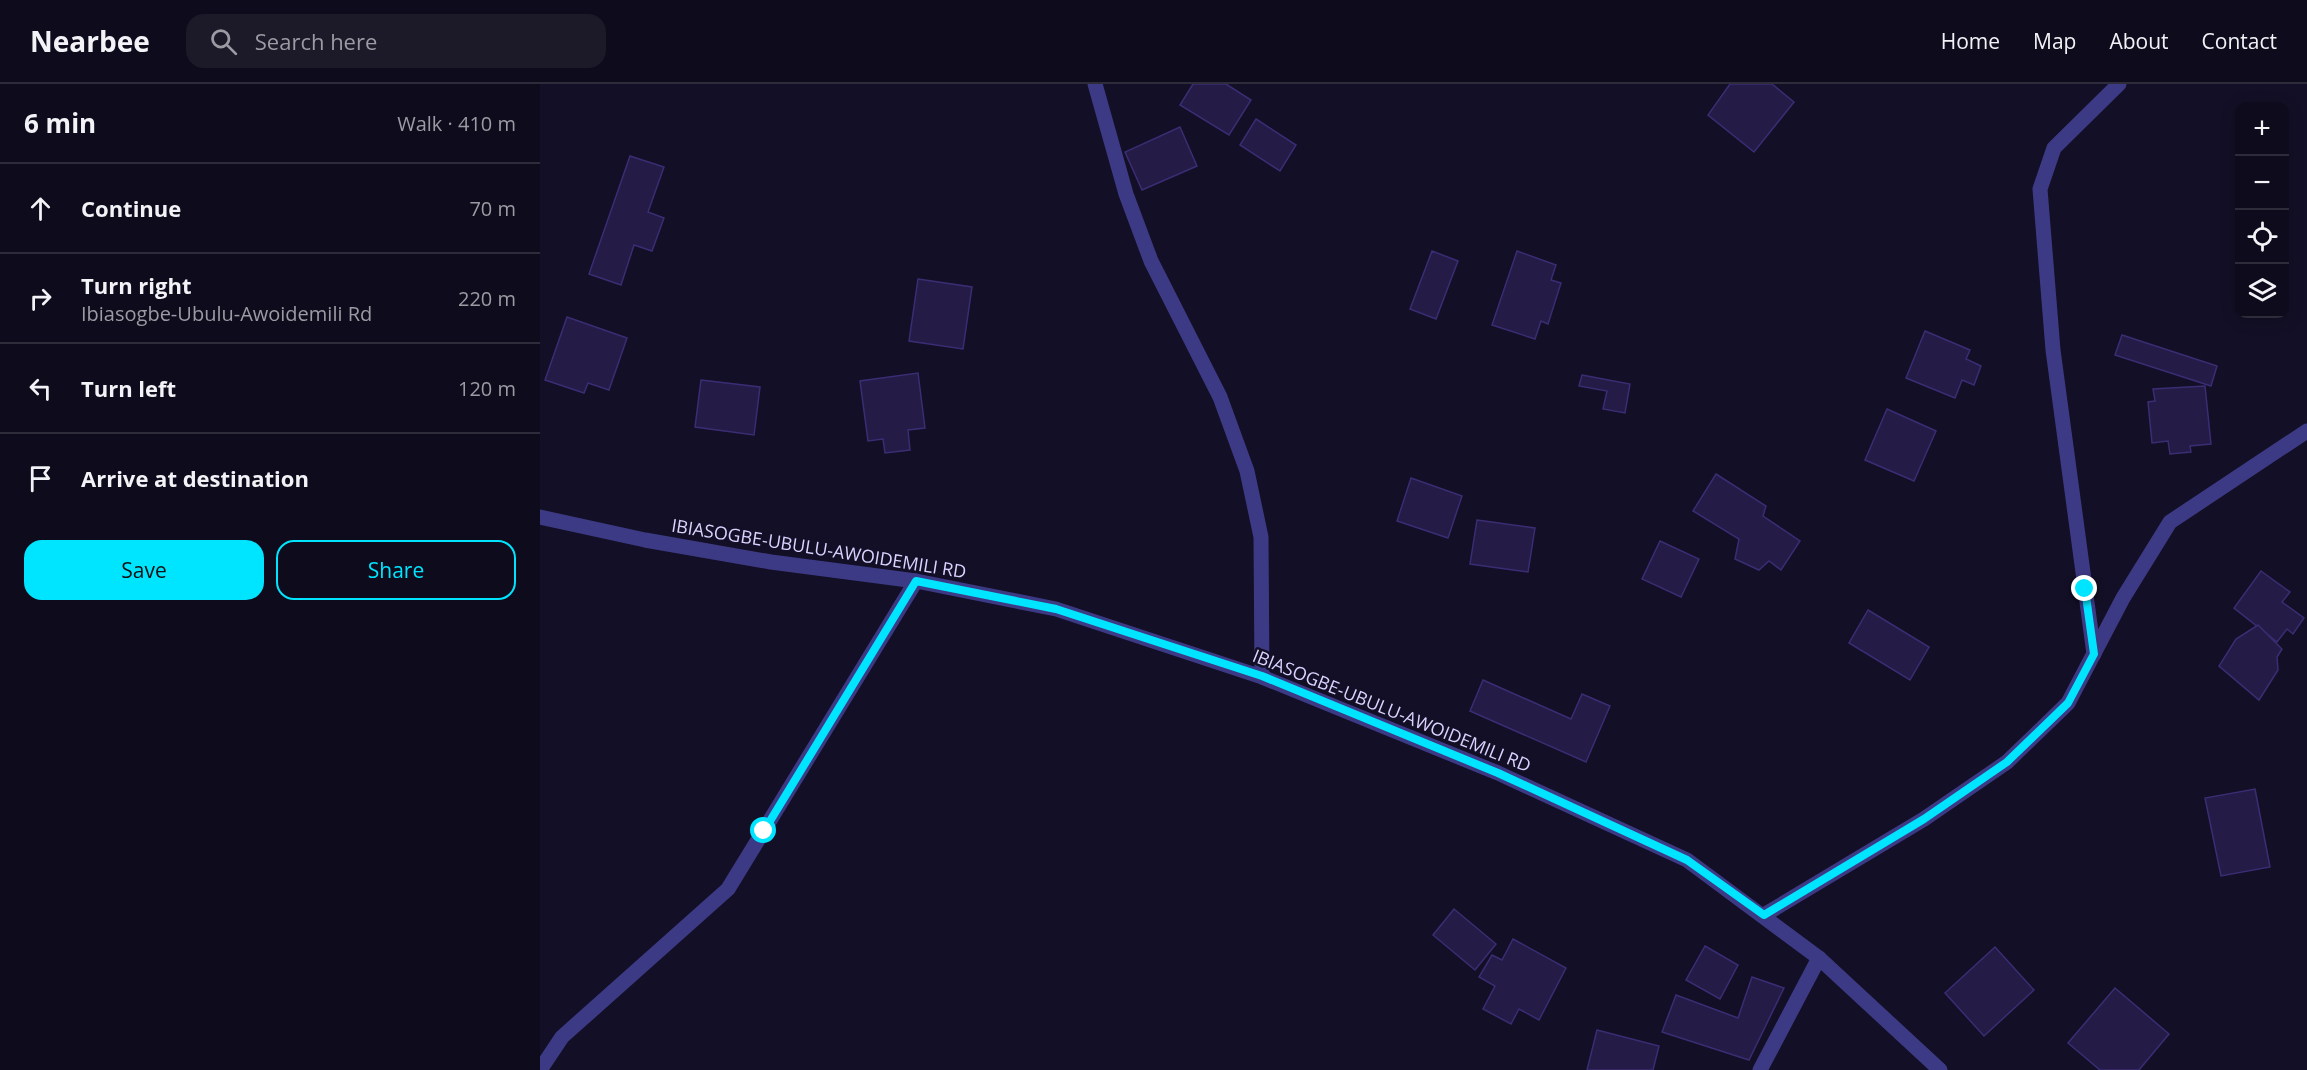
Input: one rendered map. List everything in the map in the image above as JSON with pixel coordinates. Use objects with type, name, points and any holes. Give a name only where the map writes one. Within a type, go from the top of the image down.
[{"type":"street","points":[[1095,84],[1126,194],[1150,261],[1220,397],[1247,471],[1262,537],[1262,676]]},
{"type":"street","points":[[2094,654],[2053,350],[2040,189],[2054,148],[2119,84]]},
{"type":"street","points":[[1764,915],[1924,819],[2007,762],[2068,703],[2123,598],[2170,522],[2307,431]]},
{"type":"street","name":"IBIASOGBE-UBULU-AWOIDEMILI RD","points":[[540,518],[645,540],[771,562],[916,581],[1056,609],[1262,676],[1498,773],[1687,860],[1819,958],[1940,1070]]},
{"type":"street","points":[[540,1070],[562,1037],[728,889],[916,581]]},
{"type":"street","points":[[1760,1070],[1819,958]]},
{"type":"building","points":[[1193,84],[1226,84],[1251,100],[1229,135],[1180,105]]},
{"type":"building","points":[[1730,84],[1772,84],[1794,102],[1754,152],[1708,115]]},
{"type":"building","points":[[1256,119],[1296,145],[1280,171],[1240,145]]},
{"type":"building","points":[[1180,127],[1197,166],[1142,190],[1125,152]]},
{"type":"building","points":[[630,156],[664,167],[648,212],[664,218],[652,251],[634,245],[621,285],[589,274]]},
{"type":"building","points":[[1432,251],[1458,261],[1436,319],[1410,309]]},
{"type":"building","points":[[1517,251],[1556,265],[1551,280],[1561,283],[1548,324],[1541,321],[1535,339],[1492,325]]},
{"type":"building","points":[[918,279],[972,287],[963,349],[909,341]]},
{"type":"building","points":[[567,317],[627,338],[609,390],[588,383],[584,393],[545,380]]},
{"type":"building","points":[[1925,331],[1970,350],[1966,359],[1981,366],[1974,385],[1962,380],[1955,398],[1906,378]]},
{"type":"building","points":[[2122,335],[2217,366],[2211,386],[2115,355]]},
{"type":"building","points":[[918,373],[925,428],[908,430],[910,450],[885,453],[883,439],[868,441],[860,381]]},
{"type":"building","points":[[1582,375],[1630,384],[1625,413],[1603,409],[1607,391],[1579,386]]},
{"type":"building","points":[[701,380],[760,387],[754,435],[695,427]]},
{"type":"building","points":[[2205,386],[2211,444],[2190,446],[2191,452],[2170,454],[2168,441],[2152,443],[2148,402],[2155,401],[2153,389]]},
{"type":"building","points":[[1887,409],[1936,431],[1914,481],[1865,460]]},
{"type":"building","points":[[1716,474],[1766,506],[1763,516],[1800,541],[1781,570],[1769,561],[1759,570],[1735,559],[1739,539],[1693,511]]},
{"type":"building","points":[[1411,478],[1462,496],[1448,538],[1397,521]]},
{"type":"building","points":[[1477,520],[1535,528],[1528,572],[1470,564]]},
{"type":"building","points":[[1660,541],[1699,559],[1681,597],[1642,579]]},
{"type":"building","points":[[2261,571],[2290,592],[2282,602],[2304,618],[2293,634],[2287,629],[2277,642],[2234,608]]},
{"type":"building","points":[[1868,610],[1929,647],[1910,680],[1849,643]]},
{"type":"building","points":[[2258,625],[2282,649],[2277,657],[2278,670],[2259,700],[2219,666],[2236,639]]},
{"type":"building","points":[[1483,680],[1571,719],[1582,694],[1610,706],[1586,762],[1470,711]]},
{"type":"building","points":[[2255,789],[2270,867],[2221,876],[2205,798]]},
{"type":"building","points":[[1454,909],[1496,944],[1475,970],[1433,935]]},
{"type":"building","points":[[1513,939],[1566,968],[1539,1020],[1519,1009],[1511,1024],[1483,1009],[1495,986],[1479,977],[1492,955],[1502,960]]},
{"type":"building","points":[[1705,946],[1738,965],[1720,999],[1686,980]]},
{"type":"building","points":[[1995,947],[2034,990],[1984,1036],[1945,993]]},
{"type":"building","points":[[1752,977],[1784,988],[1749,1060],[1662,1032],[1676,995],[1738,1018]]},
{"type":"building","points":[[2115,988],[2169,1034],[2139,1070],[2100,1070],[2068,1043]]},
{"type":"building","points":[[1597,1030],[1659,1046],[1653,1070],[1587,1070]]},
{"type":"route","points":[[764,831],[916,581],[1056,609],[1262,676],[1498,773],[1687,860],[1764,915],[1924,819],[2007,762],[2068,703],[2094,654],[2085,589]]}]
